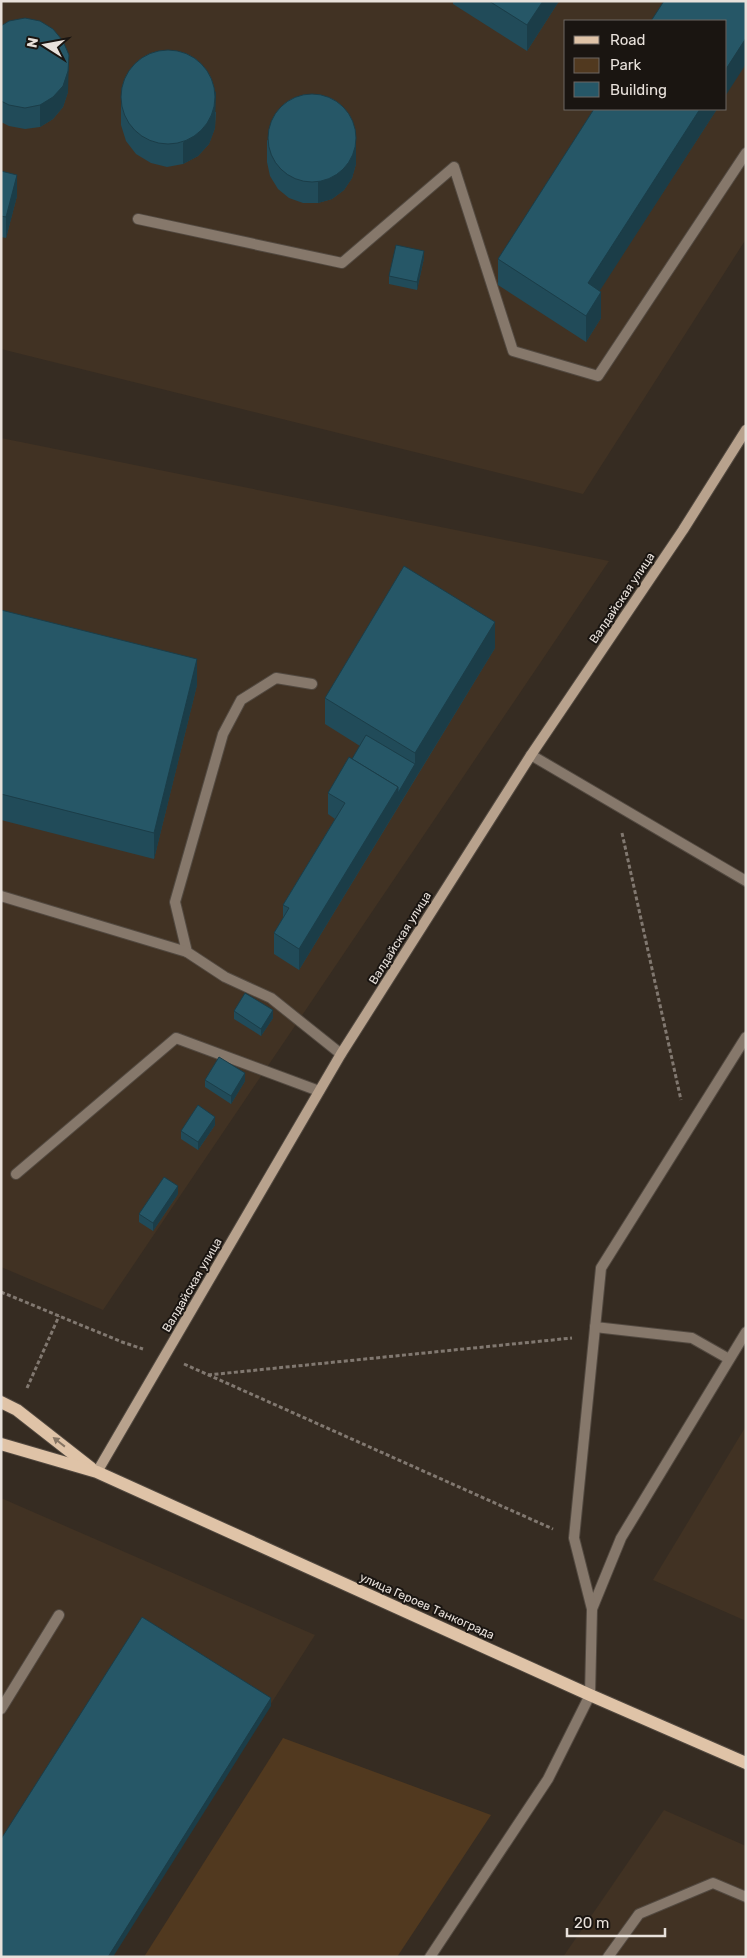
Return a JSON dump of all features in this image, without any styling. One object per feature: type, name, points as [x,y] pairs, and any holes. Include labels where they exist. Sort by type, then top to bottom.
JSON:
[{"type":"main road","name":"улица Героев Танкограда","points":[[1,1402],[17,1410],[97,1472]]},
{"type":"main road","name":"улица Героев Танкограда","points":[[1,1444],[97,1472],[590,1695],[746,1763]]},
{"type":"street","name":"Валдайская улица","points":[[97,1472],[341,1054],[532,755],[683,530],[746,430]]},
{"type":"lane","points":[[138,219],[342,263],[454,167],[513,351],[598,376],[746,153]]},
{"type":"lane","points":[[187,952],[175,902],[223,734],[241,700],[276,678],[312,684]]},
{"type":"lane","points":[[532,755],[746,881]]},
{"type":"lane","points":[[1,896],[187,952],[225,977],[271,998],[341,1054]]},
{"type":"lane","points":[[430,1957],[548,1779],[590,1695],[592,1609],[574,1538],[601,1268],[746,1037]]},
{"type":"lane","points":[[16,1174],[176,1038],[319,1091]]},
{"type":"lane","points":[[595,1331],[692,1338],[729,1359]]},
{"type":"lane","points":[[592,1609],[621,1538],[746,1332]]},
{"type":"lane","points":[[1,1709],[58,1615]]},
{"type":"lane","points":[[608,1957],[639,1914],[713,1883],[746,1897]]},
{"type":"path","points":[[616,804],[687,1130]]},
{"type":"path","points":[[1,1292],[122,1342],[165,1356],[574,1538]]},
{"type":"path","points":[[17,1410],[59,1316]]},
{"type":"path","points":[[207,1375],[595,1331]]},
{"type":"shaded area","points":[[1,1],[746,1],[746,239],[583,494],[1,349]]},
{"type":"shaded area","points":[[1,438],[609,561],[103,1310],[1,1267]]},
{"type":"shaded area","points":[[746,1426],[746,1621],[653,1580]]},
{"type":"shaded area","points":[[1,1498],[315,1635],[109,1957],[1,1957]]},
{"type":"shaded area","points":[[664,1810],[746,1846],[746,1957],[563,1957]]},
{"type":"green space","points":[[283,1738],[491,1815],[397,1957],[144,1957]]},
{"type":"building","points":[[489,1],[543,1],[527,25]]},
{"type":"building","points":[[664,1],[746,1],[746,38],[727,67],[727,20],[652,20]]},
{"type":"building","points":[[25,18],[40,21],[53,29],[63,41],[69,55],[68,71],[63,86],[53,97],[40,105],[25,108],[9,105],[1,101],[1,26],[9,21]]},
{"type":"building","points":[[159,50],[177,50],[202,63],[212,79],[215,97],[212,115],[202,131],[177,144],[159,144],[134,131],[121,106],[121,88],[134,63]]},
{"type":"building","points":[[303,94],[321,94],[337,101],[349,113],[356,129],[356,147],[349,163],[337,175],[321,182],[303,182],[287,175],[275,163],[268,147],[268,129],[275,113],[287,101]]},
{"type":"building","points":[[593,110],[699,110],[588,283],[601,292],[586,316],[498,259]]},
{"type":"building","points":[[1,171],[17,175],[6,217],[1,216]]},
{"type":"building","points":[[396,245],[424,251],[417,282],[389,276]]},
{"type":"building","points":[[404,566],[495,622],[415,753],[325,698]]},
{"type":"building","points":[[1,610],[197,659],[154,833],[1,794]]},
{"type":"building","points":[[366,735],[415,764],[398,793],[398,787],[352,759]]},
{"type":"building","points":[[349,757],[398,787],[299,949],[274,933],[289,908],[283,905],[345,803],[328,793]]},
{"type":"building","points":[[245,993],[273,1010],[261,1029],[234,1011]]},
{"type":"building","points":[[219,1057],[245,1073],[231,1096],[205,1080]]},
{"type":"building","points":[[198,1105],[215,1117],[198,1142],[181,1131]]},
{"type":"building","points":[[164,1177],[178,1186],[153,1223],[139,1214]]},
{"type":"building","points":[[142,1617],[271,1698],[108,1957],[1,1957],[1,1839]]}]
